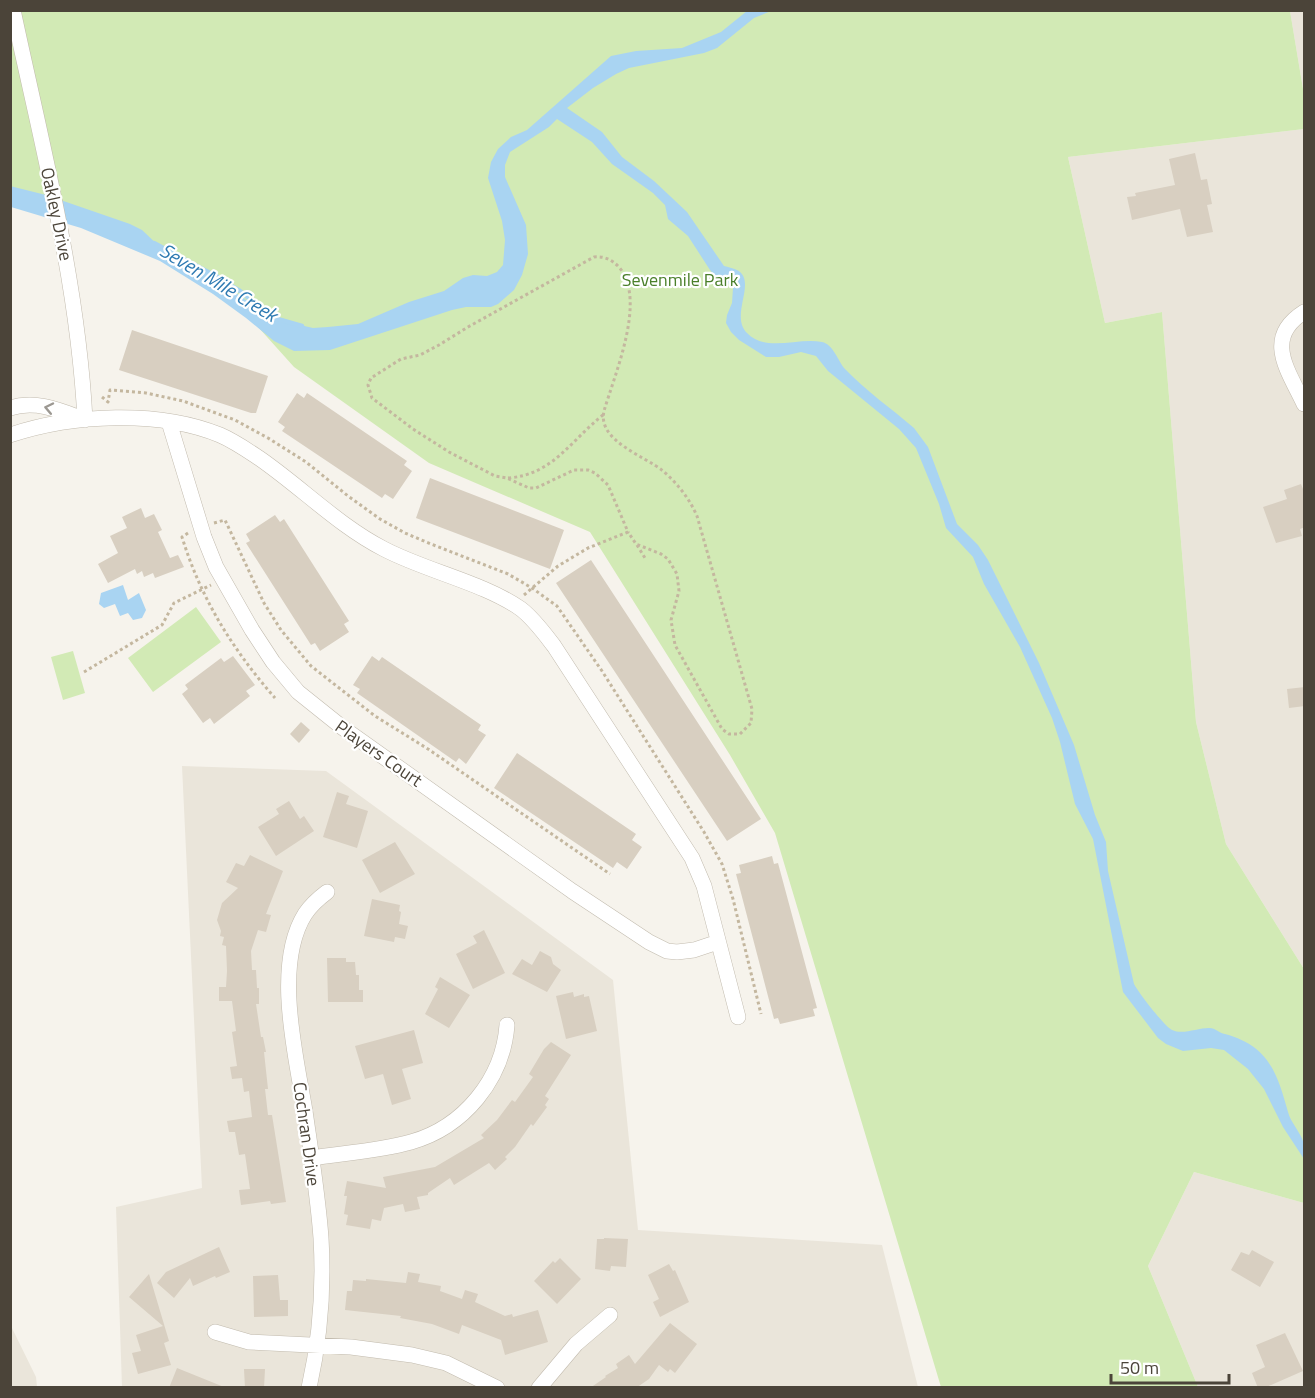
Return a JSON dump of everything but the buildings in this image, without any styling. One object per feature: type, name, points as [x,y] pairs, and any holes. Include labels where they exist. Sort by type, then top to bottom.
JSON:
[{"type":"street","name":"Oakley Drive","points":[[13,10],[76,313],[86,420]]},
{"type":"street","points":[[1305,312],[1288,325],[1282,337],[1282,357],[1305,404]]},
{"type":"street","points":[[10,408],[21,405],[52,407],[86,420]]},
{"type":"street","points":[[10,435],[57,423],[86,420],[143,419],[199,428],[239,445],[353,530],[382,548],[513,604],[533,620],[554,646],[685,844],[700,873],[738,1017]]},
{"type":"street","name":"Players Court","points":[[169,422],[204,537],[222,579],[252,630],[298,692],[344,728],[572,891],[649,942],[667,951],[677,952],[694,950],[718,942]]},
{"type":"street","name":"Cochran Drive","points":[[309,1388],[318,1345],[322,1265],[311,1158],[291,1022],[289,975],[300,924],[311,906],[327,892]]},
{"type":"street","points":[[311,1158],[411,1142],[452,1122],[474,1102],[494,1074],[503,1054],[507,1025]]},
{"type":"street","points":[[539,1388],[576,1344],[610,1315]]},
{"type":"street","points":[[216,1332],[245,1342],[380,1350],[423,1357],[446,1363],[497,1388]]},
{"type":"path","points":[[603,415],[540,471],[523,477],[507,478],[495,476],[481,469],[413,429],[372,398],[368,387],[369,381],[401,359],[420,355],[439,345],[584,262],[594,257],[612,261],[623,272],[632,303],[628,326],[603,415],[606,427],[622,446],[650,461],[669,476],[688,499],[697,516],[752,709],[751,723],[740,734],[729,734],[722,729],[678,651],[671,626],[679,582],[673,566],[661,554],[636,544]]},
{"type":"path","points":[[102,398],[108,402],[110,390],[146,393],[183,401],[235,420],[306,462],[348,496],[405,533],[508,574],[557,606],[602,672],[717,856],[733,899],[761,1014]]},
{"type":"path","points":[[507,478],[536,488],[574,470],[588,470],[595,473],[608,485],[628,532],[645,558]]},
{"type":"path","points":[[214,523],[225,520],[264,603],[281,630],[310,666],[375,716],[428,749],[610,874]]},
{"type":"path","points":[[192,530],[182,537],[201,590],[248,666],[275,698]]},
{"type":"path","points":[[513,604],[558,566],[588,548],[628,532]]},
{"type":"path","points":[[84,672],[162,626],[174,603],[222,579]]},
{"type":"shaded area","points":[[1290,11],[1304,11],[1304,95]]},
{"type":"shaded area","points":[[1304,129],[1304,969],[1226,844],[1196,722],[1162,312],[1105,323],[1068,157]]},
{"type":"shaded area","points":[[182,766],[326,771],[613,980],[638,1230],[882,1245],[918,1387],[122,1387],[116,1207],[202,1188]]},
{"type":"shaded area","points":[[1194,1172],[1304,1203],[1304,1387],[1198,1387],[1148,1266]]},
{"type":"shaded area","points":[[10,1324],[36,1377],[37,1387],[11,1387]]},
{"type":"green space","name":"Sevenmile Park","points":[[11,11],[1290,11],[1304,95],[1304,129],[1068,157],[1105,323],[1162,312],[1196,722],[1226,844],[1304,969],[1304,1203],[1194,1172],[1148,1266],[1198,1387],[941,1387],[775,833],[730,755],[590,532],[429,463],[294,367],[231,297],[115,229],[11,196]]},
{"type":"green space","points":[[196,607],[221,642],[153,692],[128,658]]},
{"type":"green space","points":[[73,651],[85,693],[63,700],[51,657]]},
{"type":"water","points":[[747,11],[771,11],[754,18],[717,48],[704,53],[629,68],[593,88],[567,108],[602,132],[622,157],[654,181],[687,212],[724,266],[737,270],[743,275],[745,290],[741,317],[742,326],[747,333],[763,342],[826,343],[845,369],[914,428],[928,447],[957,524],[978,545],[988,560],[1039,663],[1074,745],[1095,815],[1106,842],[1108,871],[1134,984],[1158,1016],[1172,1030],[1181,1032],[1211,1028],[1240,1039],[1261,1054],[1275,1073],[1289,1116],[1304,1143],[1304,1159],[1283,1127],[1264,1089],[1248,1069],[1224,1050],[1211,1048],[1183,1051],[1166,1044],[1158,1038],[1123,992],[1093,839],[1075,804],[1052,718],[1020,647],[984,584],[973,557],[946,528],[939,504],[916,448],[899,429],[828,371],[816,356],[801,352],[779,357],[766,357],[739,340],[726,323],[732,303],[733,288],[716,277],[688,236],[668,219],[665,205],[653,193],[612,164],[592,142],[557,119],[549,127],[510,152],[505,165],[505,177],[526,225],[528,254],[522,275],[514,290],[498,304],[491,307],[466,307],[452,310],[330,350],[294,351],[274,341],[213,294],[160,261],[81,228],[11,207],[10,186],[46,195],[142,230],[161,248],[185,263],[216,273],[226,280],[236,293],[258,304],[266,314],[278,320],[313,328],[358,324],[409,302],[444,291],[463,278],[473,275],[487,276],[497,272],[503,265],[505,240],[502,221],[488,178],[491,162],[498,149],[511,137],[527,130],[611,56],[636,51],[682,48],[721,32]]},
{"type":"water","points":[[123,585],[128,600],[139,593],[146,610],[142,618],[133,620],[128,613],[120,616],[115,604],[104,608],[99,604],[101,593]]},
{"type":"waterway","name":"Seven Mile Creek","points":[[154,243],[210,273]]},
{"type":"waterway","name":"Seven Mile Creek","points":[[225,282],[274,318],[302,326]]}]
